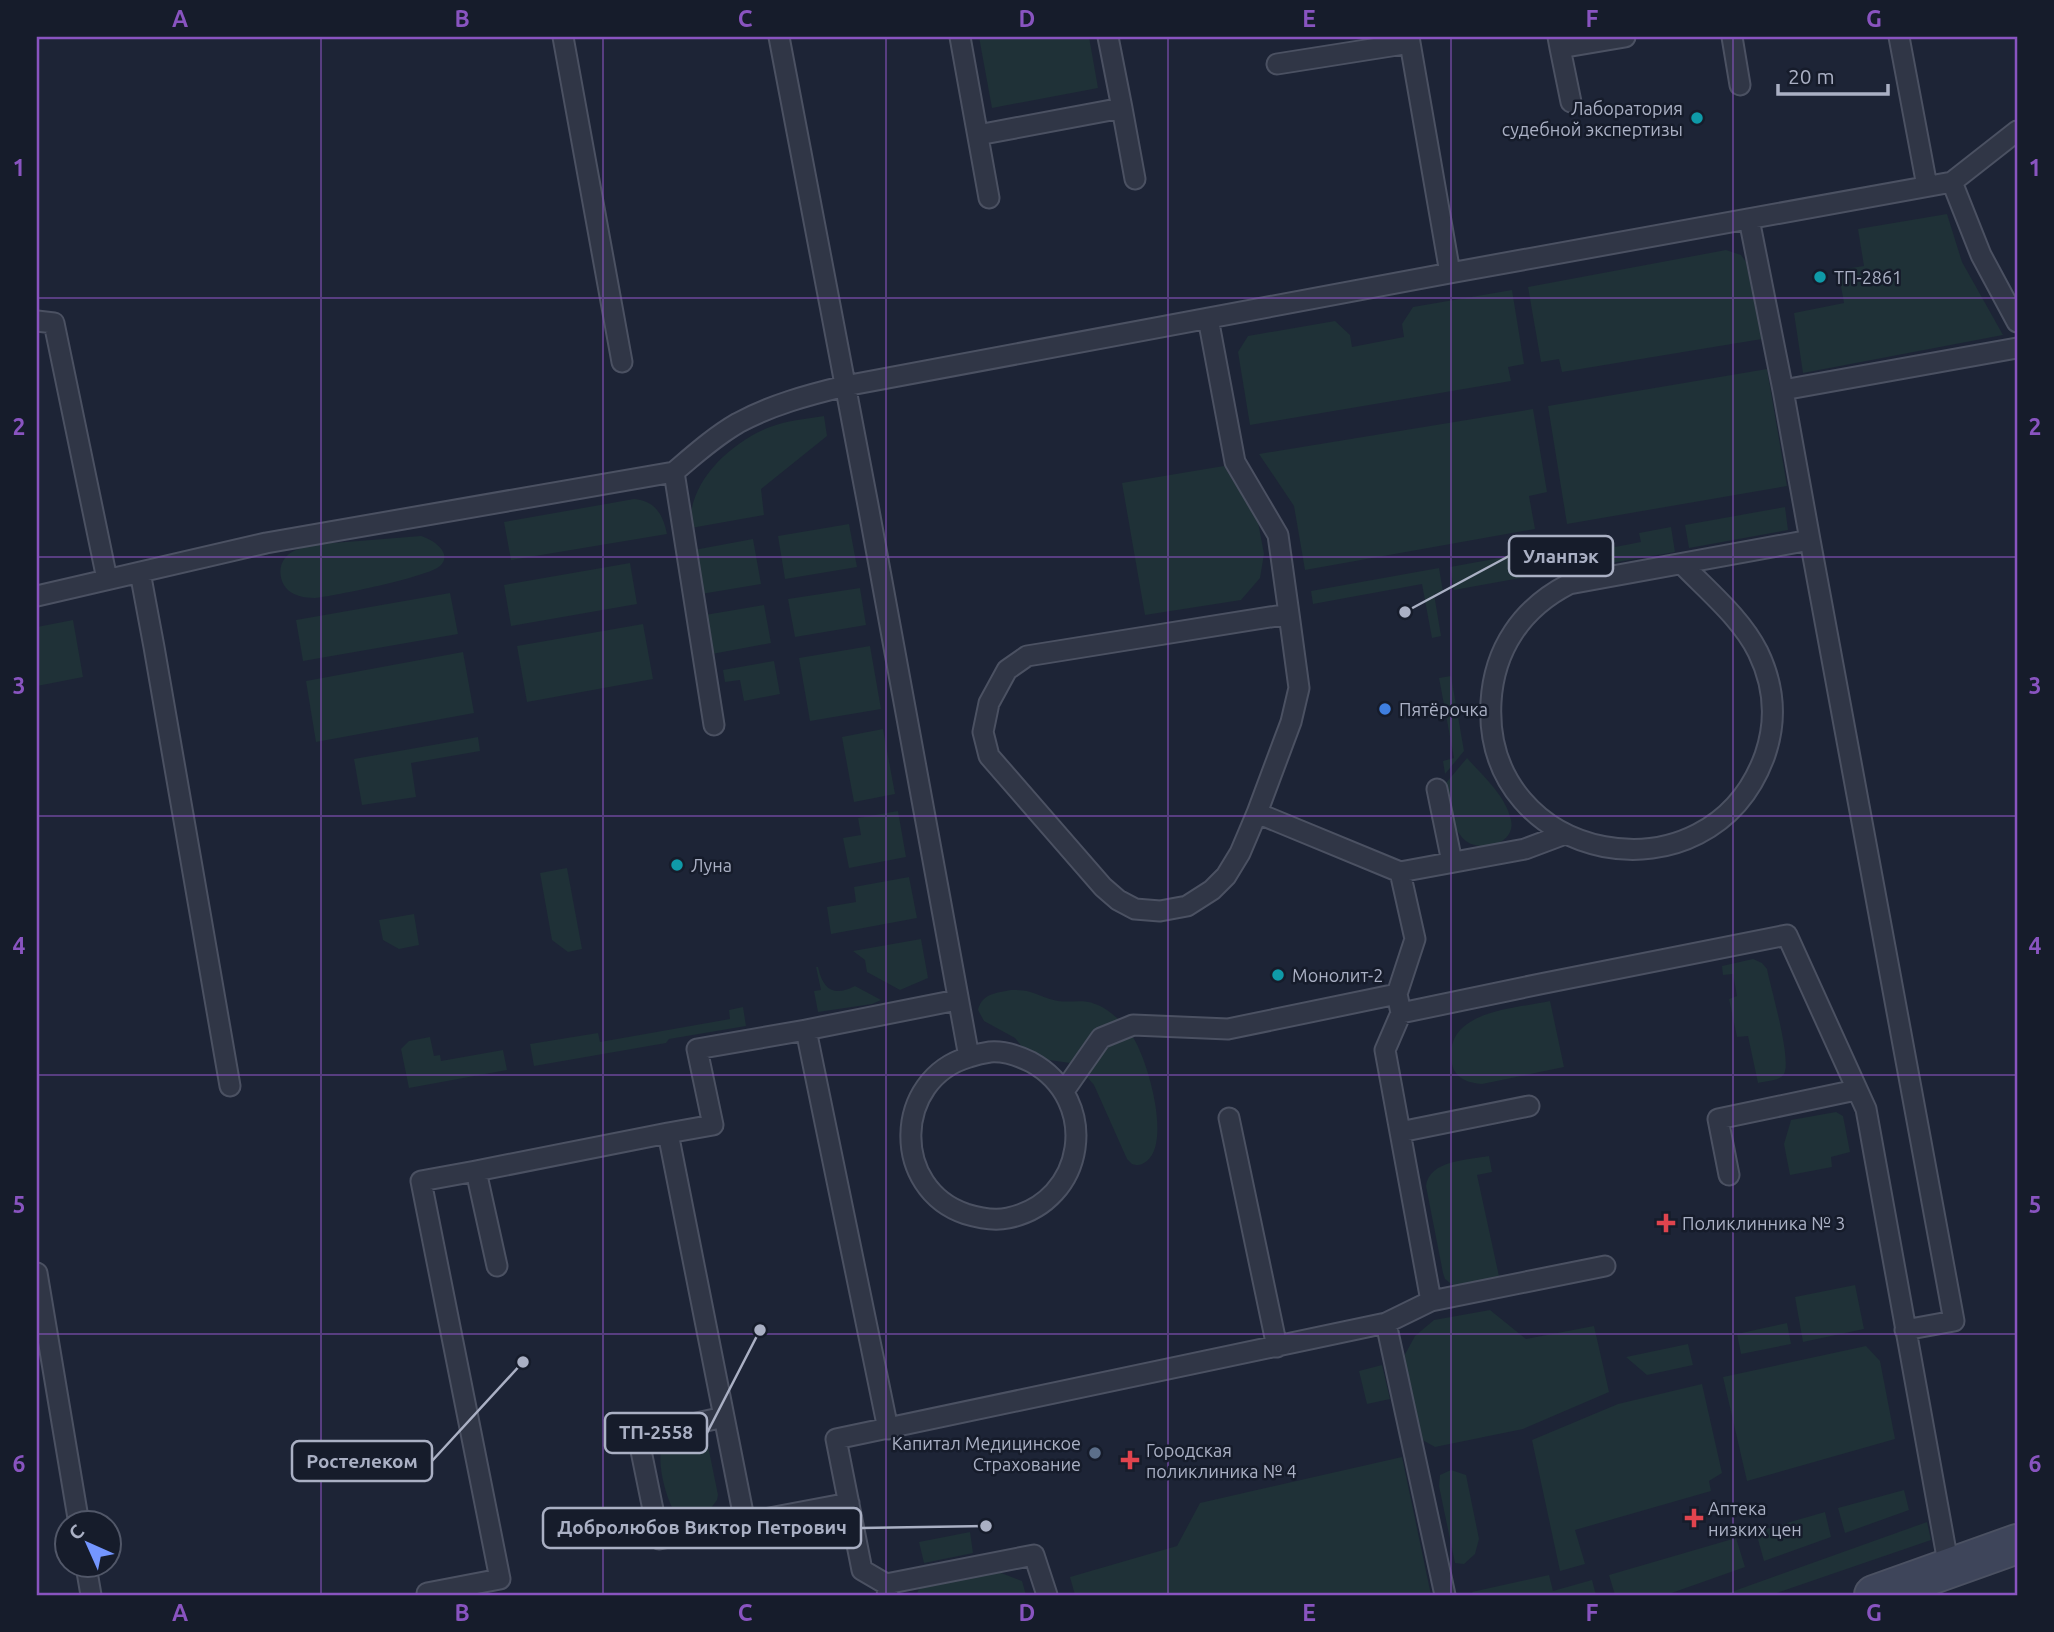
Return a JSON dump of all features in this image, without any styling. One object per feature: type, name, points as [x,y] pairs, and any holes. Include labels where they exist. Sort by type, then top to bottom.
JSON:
[{"type":"street","points":[[1874,1595],[2017,1544]]},
{"type":"lane","points":[[563,37],[622,362]]},
{"type":"lane","points":[[779,37],[969,1057]]},
{"type":"lane","points":[[960,37],[989,198]]},
{"type":"lane","points":[[1108,37],[1135,178]]},
{"type":"lane","points":[[1571,102],[1559,42],[1625,37]]},
{"type":"lane","points":[[1732,37],[1740,85]]},
{"type":"lane","points":[[1899,37],[1927,186]]},
{"type":"lane","points":[[1277,64],[1410,40],[1451,273]]},
{"type":"lane","points":[[978,135],[1122,108]]},
{"type":"lane","points":[[37,596],[266,543],[674,472],[708,443],[758,413],[807,395],[845,386],[1952,182],[2017,131]]},
{"type":"lane","points":[[1952,182],[1981,255],[2017,322]]},
{"type":"lane","points":[[1749,219],[1783,390],[1954,1321],[1905,1330]]},
{"type":"lane","points":[[1208,318],[1235,462],[1278,535],[1289,614],[1299,688],[1291,722],[1257,813],[1240,853],[1226,876],[1212,890],[1187,906],[1160,911],[1135,909],[1118,900],[1103,887],[989,756],[983,732],[989,703],[1007,670],[1027,656],[1289,614]]},
{"type":"lane","points":[[37,321],[54,323],[107,579]]},
{"type":"lane","points":[[1783,390],[2017,348]]},
{"type":"lane","points":[[674,472],[714,725]]},
{"type":"lane","points":[[1682,564],[1743,628],[1758,651],[1773,699],[1769,745],[1750,787],[1736,805],[1699,834],[1655,849],[1630,851],[1586,843],[1565,834],[1528,806],[1502,768],[1494,742],[1490,714],[1492,686],[1499,660],[1511,635],[1528,613],[1549,594],[1569,584],[1810,540]]},
{"type":"lane","points":[[140,572],[230,1086]]},
{"type":"lane","points":[[1437,789],[1452,862]]},
{"type":"lane","points":[[1257,813],[1400,872],[1525,849],[1565,834]]},
{"type":"lane","points":[[1400,872],[1415,939],[1385,1050],[1431,1301]]},
{"type":"lane","points":[[1064,1091],[1101,1038],[1133,1025],[1228,1030],[1540,984],[1787,935],[1866,1109],[1949,1568]]},
{"type":"lane","points":[[427,1595],[427,1592],[500,1579],[422,1181],[713,1125],[697,1049],[957,1000]]},
{"type":"lane","points":[[806,1030],[888,1429]]},
{"type":"lane","points":[[991,1052],[1020,1057],[1045,1070],[1064,1091],[1075,1117],[1076,1145],[1069,1172],[1053,1194],[1032,1211],[1006,1219],[979,1219],[954,1210],[932,1194],[917,1172],[910,1146],[911,1119],[921,1094],[939,1072],[969,1057],[991,1052]]},
{"type":"lane","points":[[1729,1175],[1717,1119],[1856,1090]]},
{"type":"lane","points":[[1400,1132],[1529,1106]]},
{"type":"lane","points":[[1229,1118],[1278,1346]]},
{"type":"lane","points":[[668,1133],[745,1523]]},
{"type":"lane","points":[[476,1171],[497,1266]]},
{"type":"lane","points":[[1046,1595],[1034,1555],[887,1589],[862,1570],[836,1439],[1386,1324],[1431,1301],[1605,1266]]},
{"type":"lane","points":[[37,1273],[77,1510]]},
{"type":"lane","points":[[1386,1324],[1445,1595]]},
{"type":"lane","points":[[724,1417],[638,1436],[659,1539],[849,1503]]},
{"type":"shaded area","points":[[979,37],[1089,37],[1098,88],[992,108]]},
{"type":"shaded area","points":[[1947,214],[1962,262],[2003,335],[1803,373],[1794,313],[1844,303],[1838,270],[1864,266],[1858,229]]},
{"type":"shaded area","points":[[1726,250],[1741,255],[1746,262],[1762,339],[1562,372],[1559,359],[1541,362],[1528,287]]},
{"type":"shaded area","points":[[1512,290],[1524,364],[1508,367],[1511,381],[1250,425],[1238,352],[1248,336],[1335,321],[1350,335],[1352,347],[1404,337],[1402,324],[1413,307]]},
{"type":"shaded area","points":[[1767,369],[1787,486],[1567,524],[1548,406]]},
{"type":"shaded area","points":[[1533,409],[1547,492],[1529,496],[1535,529],[1305,570],[1294,506],[1259,454]]},
{"type":"shaded area","points":[[824,416],[827,436],[761,489],[764,515],[691,528],[691,511],[704,480],[714,466],[740,443],[770,427]]},
{"type":"shaded area","points":[[1224,466],[1258,522],[1264,554],[1260,578],[1241,600],[1145,615],[1122,483]]},
{"type":"shaded area","points":[[641,500],[657,510],[667,534],[511,560],[504,522]]},
{"type":"shaded area","points":[[1785,507],[1788,530],[1689,548],[1685,525]]},
{"type":"shaded area","points":[[849,524],[857,567],[785,579],[778,536]]},
{"type":"shaded area","points":[[1671,527],[1675,552],[1576,569],[1571,545],[1612,538],[1615,547],[1641,542],[1639,533]]},
{"type":"shaded area","points":[[421,536],[440,547],[444,561],[440,566],[418,575],[315,598],[294,594],[282,581],[282,564],[291,553],[301,548]]},
{"type":"shaded area","points":[[753,539],[761,584],[701,594],[694,550]]},
{"type":"shaded area","points":[[1550,549],[1554,572],[1454,590],[1450,567]]},
{"type":"shaded area","points":[[630,563],[637,604],[511,626],[504,585]]},
{"type":"shaded area","points":[[1439,568],[1443,592],[1434,594],[1441,636],[1432,638],[1422,584],[1313,604],[1311,591]]},
{"type":"shaded area","points":[[860,588],[866,625],[795,637],[788,599]]},
{"type":"shaded area","points":[[450,593],[458,634],[303,661],[296,620]]},
{"type":"shaded area","points":[[764,605],[771,643],[712,654],[705,615]]},
{"type":"shaded area","points":[[73,620],[83,677],[37,686],[37,627]]},
{"type":"shaded area","points":[[643,624],[653,679],[527,702],[517,646]]},
{"type":"shaded area","points":[[870,646],[881,709],[810,721],[799,658]]},
{"type":"shaded area","points":[[463,652],[474,713],[316,742],[306,681]]},
{"type":"shaded area","points":[[774,661],[780,694],[744,701],[740,680],[725,682],[723,670]]},
{"type":"shaded area","points":[[1451,676],[1464,751],[1445,774],[1443,761],[1454,758],[1439,678]]},
{"type":"shaded area","points":[[883,729],[895,794],[854,802],[842,737]]},
{"type":"shaded area","points":[[478,737],[480,751],[411,763],[416,797],[362,805],[354,759]]},
{"type":"shaded area","points":[[1467,758],[1499,795],[1511,820],[1508,836],[1493,845],[1467,842],[1457,830],[1452,818],[1446,783]]},
{"type":"shaded area","points":[[898,811],[906,857],[849,868],[843,838],[861,835],[858,818]]},
{"type":"shaded area","points":[[567,868],[582,949],[568,952],[552,940],[540,873]]},
{"type":"shaded area","points":[[909,877],[917,918],[831,934],[827,907],[856,902],[854,887]]},
{"type":"shaded area","points":[[414,914],[419,945],[399,949],[383,940],[379,920]]},
{"type":"shaded area","points":[[921,939],[928,978],[900,990],[867,972],[865,960],[853,951]]},
{"type":"shaded area","points":[[1753,959],[1767,969],[1780,1024],[1786,1066],[1782,1076],[1758,1083],[1748,1036],[1737,1037],[1729,999],[1737,996],[1733,974],[1723,975],[1722,966]]},
{"type":"shaded area","points":[[816,967],[830,989],[841,991],[855,986],[881,1000],[872,1004],[818,1012],[814,991],[821,990]]},
{"type":"shaded area","points":[[1011,990],[1031,992],[1058,1001],[1095,1004],[1112,1014],[1127,1028],[1140,1050],[1155,1101],[1157,1137],[1154,1151],[1147,1161],[1136,1165],[1127,1159],[1094,1085],[1083,1072],[1070,1063],[1035,1058],[1015,1038],[984,1021],[978,1010],[983,1000]]},
{"type":"shaded area","points":[[1550,1001],[1564,1067],[1482,1084],[1459,1077],[1452,1064],[1452,1046],[1458,1032],[1469,1022],[1501,1010]]},
{"type":"shaded area","points":[[743,1007],[746,1026],[534,1066],[530,1044],[598,1033],[600,1042],[730,1019],[729,1010]]},
{"type":"shaded area","points":[[430,1037],[434,1056],[440,1055],[441,1061],[503,1050],[507,1070],[409,1088],[401,1049],[409,1041]]},
{"type":"shaded area","points":[[1836,1112],[1843,1116],[1850,1152],[1831,1157],[1832,1167],[1790,1175],[1784,1144],[1791,1120]]},
{"type":"shaded area","points":[[1489,1156],[1492,1172],[1477,1175],[1500,1281],[1455,1287],[1445,1279],[1443,1273],[1426,1186],[1429,1177],[1442,1166]]},
{"type":"shaded area","points":[[1855,1285],[1864,1329],[1803,1342],[1795,1297]]},
{"type":"shaded area","points":[[1490,1310],[1526,1339],[1594,1326],[1609,1392],[1523,1429],[1435,1447],[1419,1438],[1403,1358],[1415,1336],[1434,1320]]},
{"type":"shaded area","points":[[1787,1323],[1791,1344],[1741,1354],[1737,1334]]},
{"type":"shaded area","points":[[1688,1344],[1693,1365],[1647,1375],[1626,1357]]},
{"type":"shaded area","points":[[1866,1346],[1880,1361],[1895,1439],[1747,1481],[1723,1377]]},
{"type":"shaded area","points":[[1382,1365],[1390,1399],[1367,1404],[1359,1371]]},
{"type":"shaded area","points":[[1702,1384],[1722,1473],[1709,1481],[1711,1491],[1575,1530],[1585,1564],[1560,1571],[1532,1440],[1618,1404]]},
{"type":"shaded area","points":[[696,1437],[708,1446],[718,1495],[717,1500],[705,1513],[687,1517],[676,1513],[669,1500],[660,1461],[666,1444]]},
{"type":"shaded area","points":[[1402,1457],[1431,1595],[1075,1595],[1070,1577],[1177,1546],[1200,1503]]},
{"type":"shaded area","points":[[1451,1470],[1466,1475],[1479,1539],[1475,1554],[1464,1564],[1455,1563],[1439,1486],[1440,1475]]},
{"type":"shaded area","points":[[1904,1490],[1909,1510],[1845,1533],[1838,1508]]},
{"type":"shaded area","points":[[1825,1512],[1831,1537],[1764,1561],[1756,1532]]},
{"type":"shaded area","points":[[1927,1522],[1931,1540],[1771,1595],[1723,1595]]},
{"type":"shaded area","points":[[970,1532],[973,1553],[924,1563],[919,1542]]},
{"type":"shaded area","points":[[1736,1538],[1745,1567],[1666,1595],[1615,1595],[1609,1575]]},
{"type":"shaded area","points":[[996,1571],[1022,1581],[1026,1595],[916,1595],[920,1587]]},
{"type":"shaded area","points":[[1549,1575],[1553,1591],[1592,1580],[1596,1595],[1473,1595],[1472,1592]]},
{"type":"place","name":"Лаборатория судебной экспертизы","points":[[1697,118]]},
{"type":"place","name":"ТП-2861","points":[[1820,277]]},
{"type":"place","name":"Уланпэк","points":[[1405,612]]},
{"type":"place","name":"Пятёрочка","points":[[1385,709]]},
{"type":"place","name":"Луна","points":[[677,865]]},
{"type":"place","name":"Монолит-2","points":[[1278,975]]},
{"type":"place","name":"Поликлинника № 3","points":[[1666,1223]]},
{"type":"place","name":"ТП-2558","points":[[760,1330]]},
{"type":"place","name":"Ростелеком","points":[[523,1362]]},
{"type":"place","name":"Капитал Медицинское Страхование","points":[[1095,1453]]},
{"type":"place","name":"Городская поликлиника № 4","points":[[1130,1460]]},
{"type":"place","name":"Аптека низких цен","points":[[1694,1518]]},
{"type":"place","name":"Добролюбов Виктор Петрович","points":[[986,1526]]}]
